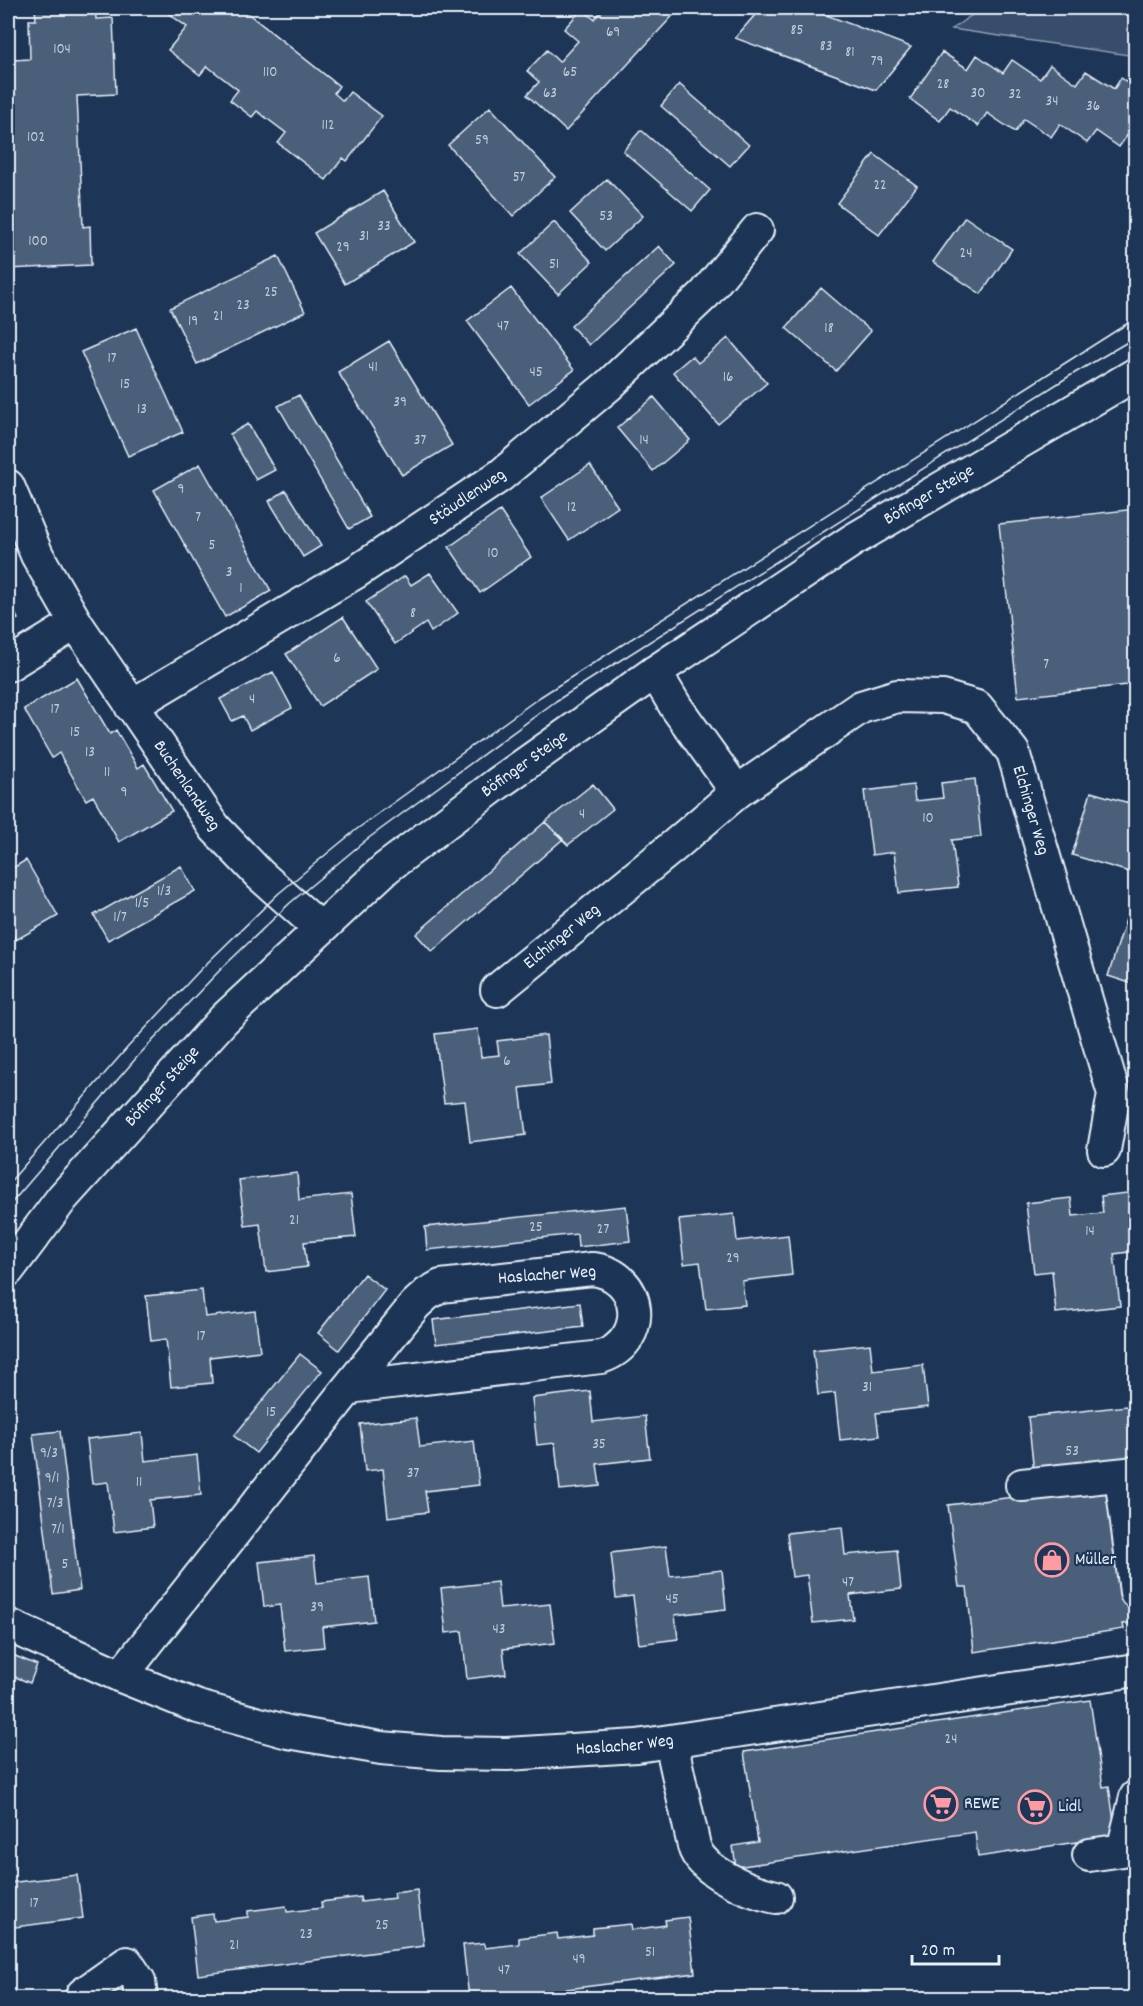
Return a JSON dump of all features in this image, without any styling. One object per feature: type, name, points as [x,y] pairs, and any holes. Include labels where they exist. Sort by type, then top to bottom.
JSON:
[{"type":"street","name":"Stäudlenweg","points":[[131,706],[356,572],[500,476],[609,385],[705,294],[757,230]]},
{"type":"street","name":"Böfinger Steige","points":[[8,1270],[63,1197],[224,1019],[391,864],[497,784],[655,672],[853,540],[1136,374]]},
{"type":"street","name":"Buchenlandweg","points":[[8,486],[37,555],[76,623],[215,828],[260,875],[320,928]]},
{"type":"street","points":[[8,665],[76,623]]},
{"type":"street","points":[[655,672],[676,707],[737,792]]},
{"type":"street","name":"Elchinger Weg","points":[[497,990],[737,792],[861,707],[897,696],[943,697],[977,707],[1013,752],[1114,1094],[1104,1150]]},
{"type":"street","name":"Haslacher Weg","points":[[121,1676],[350,1387],[415,1305],[427,1294],[441,1286],[592,1269],[606,1272],[618,1279],[627,1289],[633,1302],[634,1323],[628,1336],[614,1352],[601,1357],[350,1387]]},
{"type":"street","points":[[1022,1485],[1128,1474],[1136,1592]]},
{"type":"street","name":"Haslacher Weg","points":[[9,1624],[180,1701],[258,1725],[390,1749],[441,1753],[507,1754],[605,1749],[671,1742],[1136,1670]]},
{"type":"street","points":[[671,1742],[694,1846],[699,1858],[736,1882],[765,1895],[776,1897]]},
{"type":"street","points":[[1089,1855],[1123,1850],[1136,1797]]},
{"type":"street","points":[[81,1998],[83,1994],[127,1963],[139,1981],[141,1998]]},
{"type":"shaded area","points":[[982,8],[1135,8],[1135,56],[952,29]]},
{"type":"building","points":[[95,8],[96,19],[113,18],[116,94],[77,96],[83,227],[90,226],[91,265],[8,269],[8,103],[15,103],[13,60],[30,59],[29,20],[36,20],[35,9]]},
{"type":"building","points":[[168,8],[241,8],[339,86],[334,93],[343,101],[350,92],[382,116],[347,161],[343,158],[326,180],[278,143],[286,133],[257,111],[252,117],[230,100],[238,90],[207,66],[200,75],[168,50],[187,27],[165,11]]},
{"type":"building","points":[[605,8],[680,8],[566,131],[527,95],[539,82],[527,71],[547,50],[559,62],[578,41],[564,29],[582,9],[594,19]]},
{"type":"building","points":[[761,8],[808,8],[911,47],[876,90],[735,38]]},
{"type":"building","points":[[942,52],[968,69],[977,55],[1003,73],[1012,60],[1040,79],[1050,65],[1077,84],[1086,71],[1114,89],[1121,78],[1136,88],[1136,123],[1119,147],[1096,131],[1087,143],[1060,124],[1051,137],[1024,119],[1015,132],[987,113],[978,126],[950,107],[940,121],[910,99]]},
{"type":"building","points":[[679,84],[749,145],[730,166],[661,106]]},
{"type":"building","points":[[490,107],[555,177],[513,216],[448,145]]},
{"type":"building","points":[[641,130],[710,190],[692,211],[623,151]]},
{"type":"building","points":[[874,154],[917,186],[879,235],[837,203]]},
{"type":"building","points":[[607,179],[643,216],[605,251],[570,213]]},
{"type":"building","points":[[383,191],[414,242],[345,284],[314,233]]},
{"type":"building","points":[[965,217],[1012,249],[981,294],[933,262]]},
{"type":"building","points":[[554,222],[592,262],[558,294],[520,254]]},
{"type":"building","points":[[659,246],[676,265],[589,345],[571,326]]},
{"type":"building","points":[[278,256],[305,312],[197,364],[170,308]]},
{"type":"building","points":[[511,288],[574,370],[529,404],[467,321]]},
{"type":"building","points":[[821,288],[871,331],[836,371],[786,328]]},
{"type":"building","points":[[136,328],[183,432],[128,456],[81,352]]},
{"type":"building","points":[[728,338],[767,383],[718,424],[673,372],[692,356],[698,363]]},
{"type":"building","points":[[389,341],[452,445],[402,475],[338,372]]},
{"type":"building","points":[[299,395],[370,517],[349,529],[278,406]]},
{"type":"building","points":[[654,397],[690,440],[653,471],[617,428]]},
{"type":"building","points":[[248,424],[275,470],[256,480],[230,434]]},
{"type":"building","points":[[200,464],[271,591],[225,617],[154,490]]},
{"type":"building","points":[[590,465],[618,507],[569,540],[541,498]]},
{"type":"building","points":[[286,490],[321,546],[303,557],[269,501]]},
{"type":"building","points":[[1136,509],[1136,684],[1018,697],[999,524]]},
{"type":"building","points":[[500,511],[531,557],[480,593],[449,547]]},
{"type":"building","points":[[430,573],[458,613],[431,632],[426,623],[395,644],[366,602],[405,576],[411,585]]},
{"type":"building","points":[[11,605],[18,619],[8,624],[8,607]]},
{"type":"building","points":[[343,617],[377,669],[320,706],[286,654]]},
{"type":"building","points":[[273,672],[292,708],[250,730],[243,716],[232,721],[220,699]]},
{"type":"building","points":[[77,678],[110,734],[116,730],[138,768],[144,764],[172,811],[119,842],[93,796],[86,800],[59,753],[52,758],[24,709]]},
{"type":"building","points":[[975,779],[981,837],[952,840],[958,887],[899,893],[894,852],[872,855],[864,791],[913,785],[915,801],[943,798],[941,783]]},
{"type":"building","points":[[593,784],[613,809],[568,845],[545,822]]},
{"type":"building","points":[[1091,792],[1136,805],[1136,874],[1072,855]]},
{"type":"building","points":[[545,822],[563,839],[432,952],[416,934]]},
{"type":"building","points":[[26,860],[58,916],[16,940],[8,927],[8,871]]},
{"type":"building","points":[[181,866],[195,891],[108,940],[94,915]]},
{"type":"building","points":[[1127,916],[1136,918],[1136,985],[1108,976]]},
{"type":"building","points":[[478,1029],[481,1057],[499,1055],[497,1041],[546,1035],[551,1084],[520,1088],[526,1135],[470,1142],[465,1101],[444,1103],[435,1034]]},
{"type":"building","points":[[297,1173],[299,1200],[351,1194],[356,1237],[304,1242],[307,1267],[266,1272],[260,1224],[245,1226],[239,1180]]},
{"type":"building","points":[[1136,1192],[1136,1251],[1114,1254],[1120,1306],[1056,1313],[1052,1271],[1034,1273],[1026,1203],[1071,1198],[1073,1216],[1103,1213],[1101,1196]]},
{"type":"building","points":[[626,1206],[630,1241],[578,1247],[577,1234],[427,1250],[425,1227]]},
{"type":"building","points":[[734,1214],[737,1241],[788,1235],[792,1275],[742,1281],[745,1305],[706,1309],[700,1262],[684,1264],[679,1220]]},
{"type":"building","points":[[364,1274],[385,1290],[339,1350],[318,1333]]},
{"type":"building","points":[[202,1290],[205,1317],[255,1311],[260,1351],[210,1357],[212,1383],[171,1387],[166,1339],[151,1341],[146,1296]]},
{"type":"building","points":[[580,1303],[583,1327],[436,1344],[433,1320]]},
{"type":"building","points":[[870,1344],[873,1371],[923,1365],[928,1407],[876,1413],[879,1436],[840,1440],[835,1393],[818,1395],[813,1350]]},
{"type":"building","points":[[300,1354],[322,1371],[256,1453],[234,1436]]},
{"type":"building","points":[[590,1391],[593,1422],[645,1416],[650,1458],[597,1464],[600,1486],[560,1490],[555,1443],[537,1445],[532,1398]]},
{"type":"building","points":[[1136,1405],[1136,1462],[1034,1472],[1028,1417]]},
{"type":"building","points":[[416,1418],[420,1447],[474,1441],[479,1485],[425,1491],[428,1512],[388,1517],[383,1469],[365,1471],[360,1424]]},
{"type":"building","points":[[60,1431],[80,1590],[53,1594],[33,1434]]},
{"type":"building","points":[[142,1433],[145,1461],[197,1455],[201,1495],[150,1500],[153,1527],[114,1532],[108,1482],[92,1484],[87,1439]]},
{"type":"building","points":[[1116,1485],[1132,1623],[1123,1624],[1124,1629],[974,1652],[967,1587],[959,1587],[948,1505]]},
{"type":"building","points":[[8,1508],[14,1562],[8,1563]]},
{"type":"building","points":[[842,1527],[845,1555],[897,1550],[901,1589],[850,1595],[853,1619],[813,1623],[807,1575],[792,1577],[787,1533]]},
{"type":"building","points":[[666,1546],[670,1576],[722,1570],[726,1609],[675,1615],[678,1639],[639,1644],[633,1596],[616,1598],[611,1553]]},
{"type":"building","points":[[314,1556],[317,1583],[369,1577],[374,1621],[322,1627],[324,1647],[285,1651],[280,1605],[264,1607],[259,1562]]},
{"type":"building","points":[[497,1582],[500,1609],[550,1604],[555,1643],[503,1649],[506,1674],[467,1679],[462,1631],[446,1633],[441,1588]]},
{"type":"building","points":[[8,1653],[37,1665],[30,1683],[8,1674]]},
{"type":"building","points":[[1090,1700],[1103,1787],[1109,1786],[1116,1836],[978,1857],[975,1832],[736,1867],[733,1846],[758,1842],[744,1752]]},
{"type":"building","points":[[77,1875],[83,1918],[8,1928],[8,1883]]},
{"type":"building","points":[[417,1890],[424,1946],[198,1975],[191,1917],[213,1914],[214,1921],[248,1917],[248,1911],[286,1906],[287,1912],[322,1908],[321,1902],[360,1897],[361,1902],[395,1898],[394,1893]]},
{"type":"building","points":[[688,1917],[695,1973],[495,1998],[469,1998],[463,1945],[484,1943],[485,1948],[519,1944],[519,1938],[557,1933],[558,1939],[593,1935],[593,1928],[631,1924],[632,1930],[666,1925],[665,1920]]},
{"type":"tram line","points":[[8,1184],[128,1047],[202,968],[279,893],[357,829],[540,697],[1136,318]]},
{"type":"tram line","points":[[8,1207],[138,1056],[221,969],[290,903],[366,840],[556,701],[1068,377],[1136,337]]},
{"type":"place","name":"Müller","points":[[1052,1560]]},
{"type":"place","name":"REWE","points":[[941,1804]]},
{"type":"place","name":"Lidl","points":[[1035,1807]]}]
